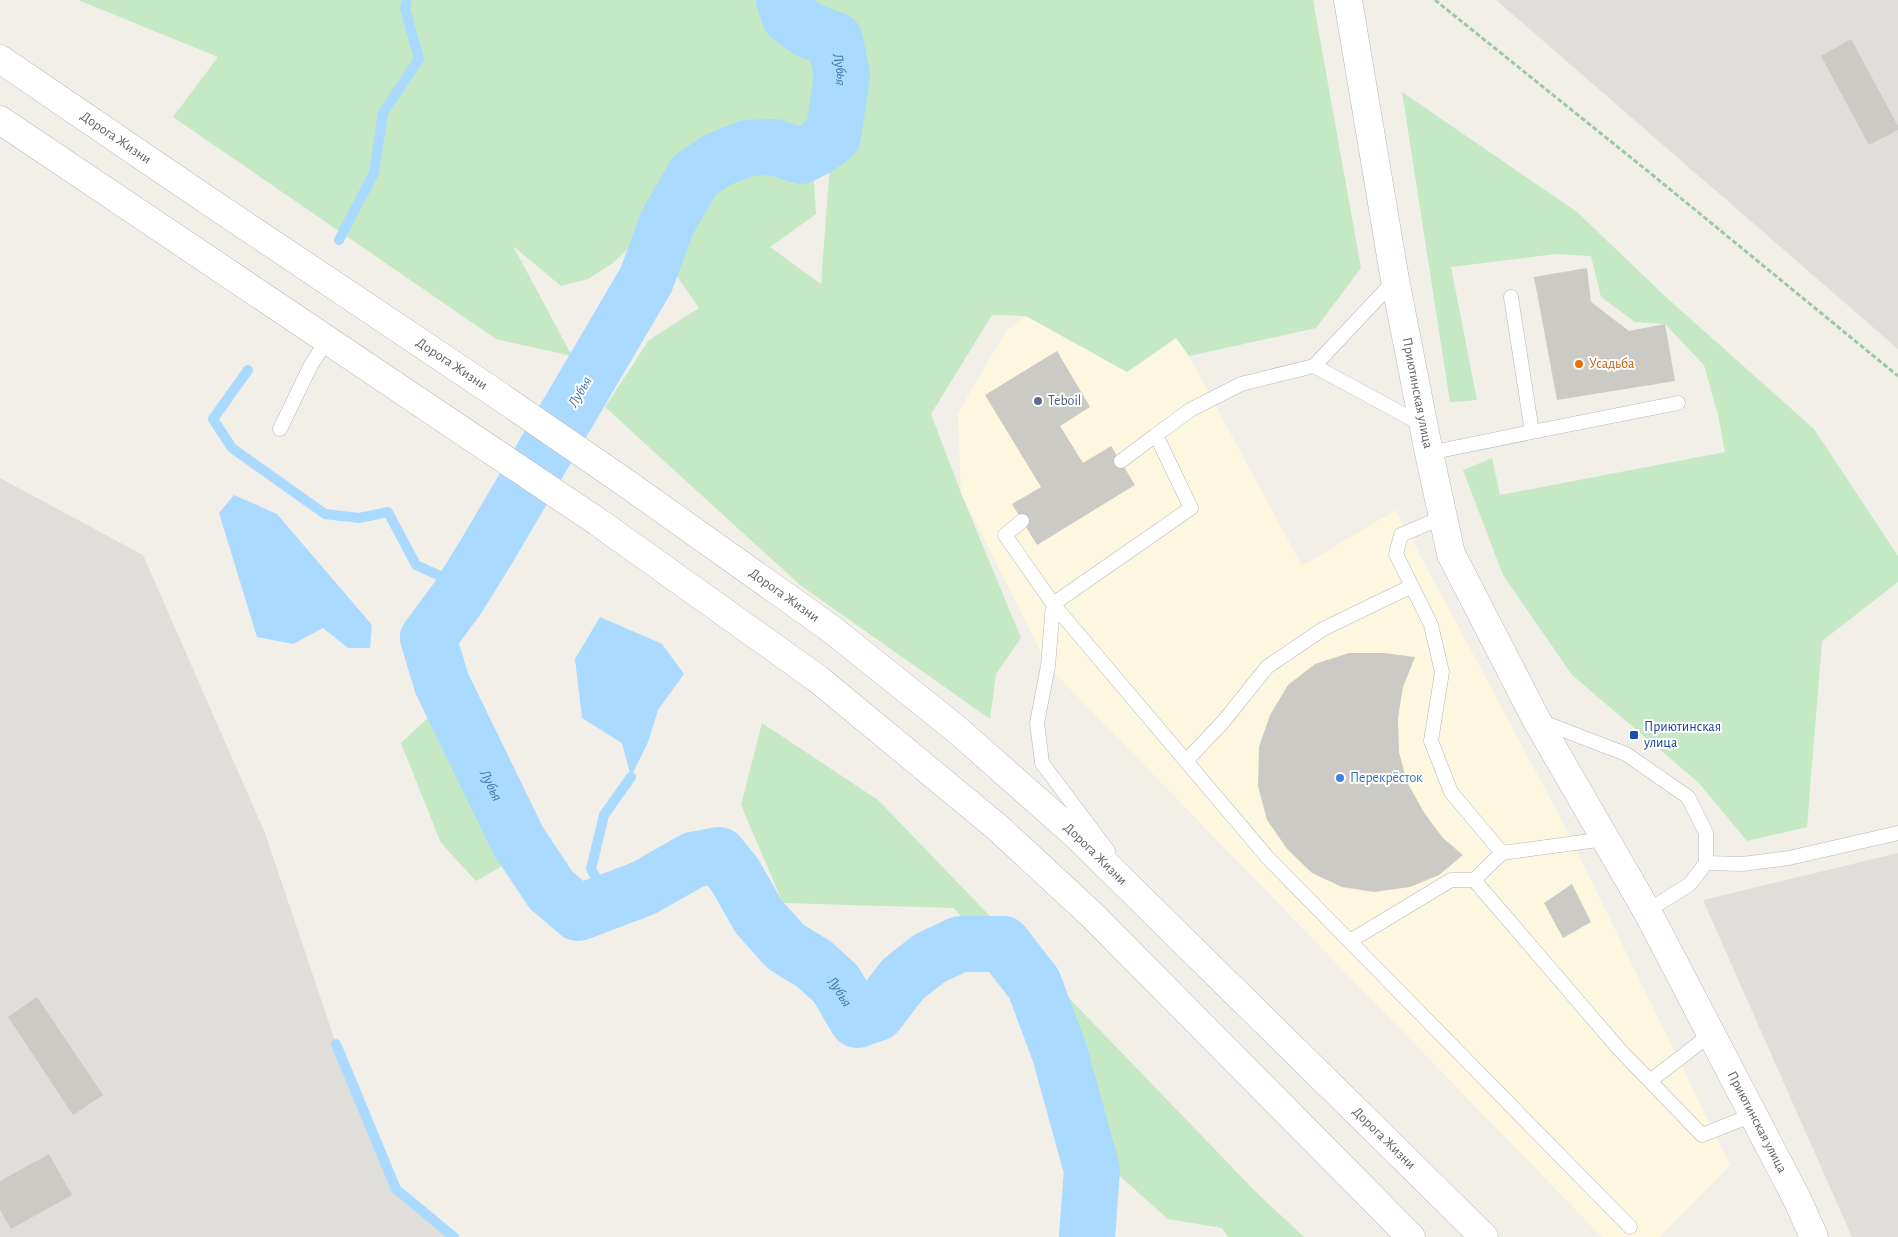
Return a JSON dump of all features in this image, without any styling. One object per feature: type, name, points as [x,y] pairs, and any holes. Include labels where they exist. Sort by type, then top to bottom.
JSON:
[{"type":"main road","name":"Приютинская улица","points":[[1348,0],[1395,280],[1428,453],[1451,554],[1536,720],[1647,910],[1797,1200],[1814,1237]]},
{"type":"main road","name":"Дорога Жизни","points":[[0,59],[498,395],[830,628],[955,728],[1075,834],[1484,1237]]},
{"type":"main road","points":[[0,120],[598,522],[818,679],[997,827],[1092,915],[1411,1237]]},
{"type":"lane","points":[[1121,461],[1190,410],[1241,384],[1314,366],[1395,280]]},
{"type":"lane","points":[[1511,297],[1532,432]]},
{"type":"lane","points":[[280,429],[311,365],[327,340]]},
{"type":"lane","points":[[1314,366],[1423,425]]},
{"type":"lane","points":[[1428,453],[1678,403]]},
{"type":"lane","points":[[1053,604],[1191,508],[1156,435]]},
{"type":"lane","points":[[1443,517],[1401,535],[1396,554],[1430,625],[1442,672],[1431,741],[1451,792],[1502,852]]},
{"type":"lane","points":[[1022,521],[1005,535],[1053,604],[1268,858],[1630,1227]]},
{"type":"lane","points":[[1186,761],[1223,722],[1267,667],[1323,629],[1412,586]]},
{"type":"lane","points":[[1053,604],[1048,666],[1037,723],[1042,763],[1148,906]]},
{"type":"lane","points":[[1536,720],[1626,754],[1688,798],[1706,833],[1706,863],[1690,884],[1647,910]]},
{"type":"lane","points":[[1706,863],[1743,864],[1789,858],[1898,833]]},
{"type":"lane","points":[[1350,941],[1451,880],[1474,880],[1502,852],[1605,839]]},
{"type":"lane","points":[[1474,880],[1618,1049],[1702,1135],[1753,1115]]},
{"type":"lane","points":[[1650,1081],[1711,1034]]},
{"type":"path","points":[[1435,0],[1663,183],[1898,376]]},
{"type":"shaded area","points":[[1496,0],[1898,0],[1898,349]]},
{"type":"shaded area","points":[[1026,316],[1127,372],[1177,338],[1189,356],[1302,566],[1396,510],[1559,815],[1730,1165],[1660,1237],[1602,1237],[1048,666],[961,493],[958,413],[1006,331]]},
{"type":"shaded area","points":[[0,478],[143,555],[265,833],[336,1044],[396,1189],[454,1237],[0,1237]]},
{"type":"shaded area","points":[[1898,853],[1898,1237],[1852,1237],[1703,900]]},
{"type":"green space","points":[[78,0],[1313,0],[1361,268],[1316,328],[1189,356],[1176,338],[1127,372],[1026,316],[992,315],[931,414],[961,493],[1021,638],[996,674],[990,719],[800,585],[605,407],[649,340],[699,308],[646,232],[613,263],[588,279],[561,286],[513,246],[572,356],[496,339],[173,117],[218,57]],"holes":[[[832,137],[821,284],[770,247],[816,214],[813,168]]]},
{"type":"green space","points":[[1402,92],[1577,212],[1667,298],[1814,429],[1898,556],[1898,582],[1822,641],[1807,827],[1747,841],[1699,783],[1572,675],[1503,575],[1463,470],[1492,458],[1500,495],[1725,452],[1718,415],[1704,365],[1665,324],[1635,322],[1601,297],[1591,256],[1555,254],[1451,267],[1477,400],[1450,402]]},
{"type":"green space","points":[[431,715],[509,862],[476,881],[441,843],[401,743]]},
{"type":"green space","points":[[762,723],[878,800],[1256,1192],[1304,1237],[1228,1237],[1222,1228],[1168,1219],[1112,1169],[1014,980],[954,908],[783,903],[741,805]]},
{"type":"water","points":[[234,495],[277,514],[372,625],[370,648],[348,648],[323,628],[293,644],[257,637],[219,513]]},
{"type":"water","points":[[600,617],[662,644],[684,674],[658,710],[648,742],[631,777],[622,743],[582,718],[575,659]]},
{"type":"building","points":[[1851,39],[1898,126],[1898,130],[1869,145],[1821,56]]},
{"type":"building","points":[[1587,268],[1591,302],[1629,331],[1665,324],[1675,381],[1557,400],[1534,277]]},
{"type":"building","points":[[1057,351],[1090,407],[1060,426],[1083,463],[1111,446],[1135,485],[1037,545],[1012,504],[1041,487],[985,395]]},
{"type":"building","points":[[1349,653],[1384,653],[1415,657],[1403,687],[1398,718],[1399,752],[1407,782],[1425,814],[1443,838],[1463,855],[1439,875],[1410,887],[1374,892],[1342,887],[1312,873],[1287,849],[1267,820],[1258,786],[1259,747],[1270,715],[1288,685],[1315,664]]},
{"type":"building","points":[[1572,884],[1591,922],[1563,938],[1544,903]]},
{"type":"building","points":[[37,997],[103,1095],[73,1115],[8,1017]]},
{"type":"building","points":[[49,1154],[72,1195],[11,1229],[0,1210],[0,1181]]},
{"type":"waterway","points":[[339,240],[374,173],[383,113],[419,59],[405,9],[407,0]]},
{"type":"waterway","name":"Лубья","points":[[784,0],[790,17],[808,30],[835,40],[842,75],[833,136],[817,148],[801,156],[774,147],[748,148],[717,160],[694,176],[667,223],[646,280],[485,554],[457,599],[428,638],[442,684],[519,842],[551,890],[578,913],[644,888],[693,860],[719,855],[735,875],[759,917],[786,947],[814,964],[836,984],[857,1020],[877,1013],[903,979],[930,958],[960,944],[1003,944],[1034,984],[1060,1054],[1092,1170],[1087,1237]]},
{"type":"waterway","points":[[248,370],[213,419],[232,448],[325,514],[359,518],[388,512],[416,565],[447,579],[457,599]]},
{"type":"waterway","points":[[578,913],[601,886],[591,869],[604,815],[631,777]]},
{"type":"waterway","points":[[336,1044],[396,1189],[454,1237]]},
{"type":"place","name":"Усадьба","points":[[1579,364]]},
{"type":"place","name":"Teboil","points":[[1038,401]]},
{"type":"place","name":"Приютинская улица","points":[[1634,735]]},
{"type":"place","name":"Перекрёсток","points":[[1340,778]]}]
